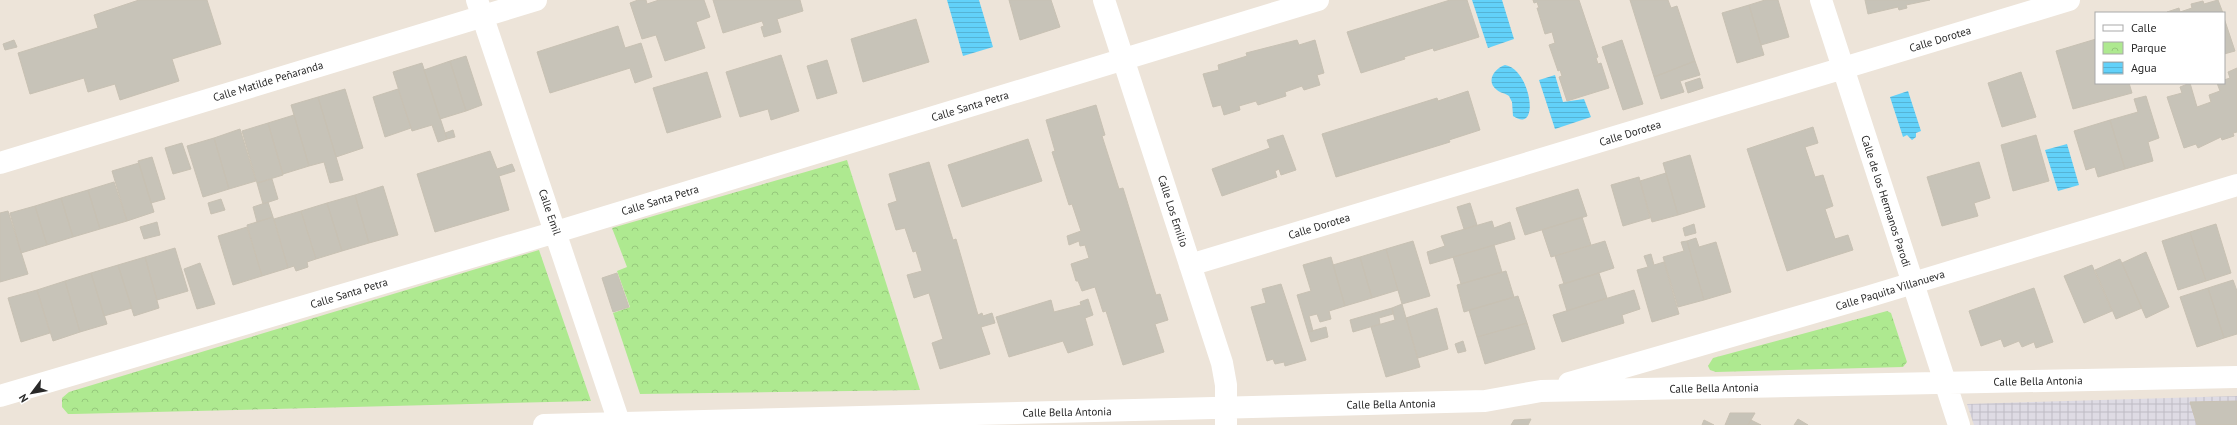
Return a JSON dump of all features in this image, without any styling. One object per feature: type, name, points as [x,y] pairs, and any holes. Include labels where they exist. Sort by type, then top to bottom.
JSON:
[{"type":"street","name":"Calle Matilde Peñaranda","points":[[0,163],[480,8],[536,0]]},
{"type":"street","name":"Calle Los Emilio","points":[[1104,0],[1222,363],[1226,385],[1226,417]]},
{"type":"street","name":"Calle Santa Petra","points":[[0,396],[556,232],[1318,0]]},
{"type":"street","name":"Calle de los Hermanos Parodi","points":[[1821,0],[1959,425]]},
{"type":"street","name":"Calle Dorotea","points":[[1190,265],[2069,0]]},
{"type":"street","name":"Calle Emil","points":[[480,8],[620,424]]},
{"type":"street","name":"Calle Paquita Villanueva","points":[[1541,391],[1913,283],[2237,185]]},
{"type":"street","name":"Calle Bella Antonia","points":[[544,425],[1226,417],[1485,401],[1541,391],[2237,377]]},
{"type":"shaded area","points":[[2237,396],[2237,425],[1974,425],[1967,404]]},
{"type":"green space","points":[[847,160],[920,390],[640,394],[613,313],[630,307],[617,271],[627,267],[612,228]]},
{"type":"green space","points":[[539,250],[591,401],[73,414],[68,414],[62,407],[62,398],[69,392]]},
{"type":"green space","points":[[1887,311],[1891,313],[1907,362],[1903,367],[1716,372],[1710,370],[1708,366],[1713,358]]},
{"type":"water","points":[[947,0],[979,0],[993,47],[963,56]]},
{"type":"water","points":[[1472,0],[1502,0],[1514,39],[1488,48]]},
{"type":"water","points":[[1505,65],[1514,69],[1521,77],[1526,88],[1530,109],[1527,117],[1522,119],[1513,116],[1512,102],[1509,96],[1498,91],[1492,83],[1495,72]]},
{"type":"water","points":[[1555,75],[1563,102],[1584,99],[1591,117],[1555,129],[1539,80]]},
{"type":"water","points":[[1908,91],[1921,131],[1916,133],[1916,137],[1912,140],[1907,135],[1903,137],[1890,97]]},
{"type":"water","points":[[2067,144],[2079,185],[2058,191],[2045,150]]},
{"type":"building","points":[[139,0],[207,0],[221,44],[172,59],[179,81],[120,100],[115,84],[88,92],[84,78],[30,94],[18,53],[98,28],[94,15]]},
{"type":"building","points":[[638,0],[646,0],[647,4],[659,0],[704,0],[710,17],[696,22],[705,48],[665,61],[656,35],[642,39],[630,3]]},
{"type":"building","points":[[713,0],[800,0],[803,11],[777,19],[781,32],[764,37],[761,27],[764,26],[762,21],[723,33]]},
{"type":"building","points":[[1009,0],[1051,0],[1060,27],[1020,40]]},
{"type":"building","points":[[1450,0],[1467,0],[1479,37],[1434,51],[1433,48],[1404,57],[1405,59],[1361,73],[1347,32]]},
{"type":"building","points":[[1533,0],[1579,0],[1598,57],[1596,58],[1598,64],[1601,63],[1609,88],[1567,101],[1559,77],[1562,76],[1560,70],[1558,71],[1549,45],[1555,43],[1552,32],[1545,34],[1537,8],[1539,8],[1537,2],[1534,3]]},
{"type":"building","points":[[1630,0],[1668,0],[1671,8],[1677,6],[1695,61],[1654,77]]},
{"type":"building","points":[[1765,0],[1778,0],[1789,37],[1761,45],[1749,5]]},
{"type":"building","points":[[1865,0],[1930,0],[1906,5],[1907,8],[1899,10],[1898,7],[1868,14]]},
{"type":"building","points":[[2218,0],[2223,12],[2180,12],[2192,8],[2191,4],[2203,1],[2204,4]]},
{"type":"building","points":[[1749,5],[1764,55],[1737,63],[1722,13]]},
{"type":"building","points":[[2179,8],[2180,12],[2167,12]]},
{"type":"building","points":[[916,19],[929,62],[863,82],[851,39]]},
{"type":"building","points":[[2225,21],[2235,51],[2225,54]]},
{"type":"building","points":[[618,26],[625,48],[641,43],[652,77],[635,83],[630,68],[550,93],[537,52]]},
{"type":"building","points":[[2095,39],[2095,84],[2129,84],[2132,93],[2073,109],[2056,51]]},
{"type":"building","points":[[14,40],[17,47],[5,50],[3,44]]},
{"type":"building","points":[[1297,40],[1299,45],[1315,40],[1324,73],[1317,75],[1320,85],[1304,90],[1302,86],[1285,92],[1286,96],[1258,105],[1256,101],[1239,106],[1240,110],[1224,115],[1221,105],[1213,107],[1203,74],[1219,70],[1218,65],[1247,56],[1246,53]]},
{"type":"building","points":[[1622,40],[1643,104],[1623,110],[1602,47]]},
{"type":"building","points":[[781,55],[799,111],[771,120],[768,109],[740,117],[726,72]]},
{"type":"building","points":[[466,56],[482,105],[466,111],[450,61]]},
{"type":"building","points":[[827,60],[837,93],[817,99],[807,66]]},
{"type":"building","points":[[450,61],[466,111],[440,119],[424,70]]},
{"type":"building","points":[[1695,61],[1700,75],[1680,81],[1684,92],[1661,99],[1654,77]]},
{"type":"building","points":[[422,63],[447,139],[438,142],[432,125],[412,131],[393,72]]},
{"type":"building","points":[[2237,68],[2237,132],[2233,133],[2234,136],[2222,140],[2221,137],[2198,148],[2196,144],[2184,148],[2167,97],[2182,93],[2180,87],[2190,84],[2197,107],[2211,102],[2209,95],[2220,91],[2217,84],[2225,84],[2225,80],[2230,78],[2228,72]]},
{"type":"building","points":[[707,72],[721,117],[667,133],[653,88]]},
{"type":"building","points":[[2021,72],[2036,117],[2002,127],[1988,83]]},
{"type":"building","points":[[1700,78],[1703,88],[1688,93],[1685,83]]},
{"type":"building","points":[[345,89],[363,148],[336,157],[318,97]]},
{"type":"building","points":[[398,89],[411,128],[385,137],[373,97]]},
{"type":"building","points":[[1468,91],[1480,130],[1449,140],[1450,142],[1336,177],[1322,134],[1437,98],[1438,101]]},
{"type":"building","points":[[2146,96],[2159,138],[2148,142],[2153,161],[2125,169],[2110,120],[2138,112],[2134,99]]},
{"type":"building","points":[[318,97],[343,180],[330,183],[324,162],[309,166],[291,105]]},
{"type":"building","points":[[1096,105],[1105,135],[1102,136],[1119,189],[1123,188],[1156,295],[1160,294],[1168,320],[1155,324],[1164,352],[1123,365],[1106,311],[1103,312],[1095,287],[1082,291],[1078,281],[1076,281],[1071,264],[1089,258],[1085,245],[1080,246],[1079,241],[1069,245],[1067,236],[1081,231],[1072,204],[1069,205],[1052,152],[1055,151],[1046,120]]},
{"type":"building","points":[[294,115],[309,166],[283,174],[268,123]]},
{"type":"building","points":[[2110,120],[2125,169],[2098,177],[2095,167],[2086,170],[2074,131]]},
{"type":"building","points":[[268,123],[283,175],[257,183],[242,131]]},
{"type":"building","points":[[1813,127],[1818,143],[1805,147],[1815,177],[1823,175],[1833,206],[1825,209],[1835,239],[1848,235],[1853,250],[1787,271],[1747,149]]},
{"type":"building","points":[[240,129],[256,181],[229,189],[214,138]]},
{"type":"building","points":[[453,130],[455,137],[447,139],[445,133]]},
{"type":"building","points":[[1283,135],[1296,170],[1281,175],[1279,169],[1275,171],[1277,177],[1222,196],[1212,169],[1270,148],[1267,140]]},
{"type":"building","points":[[2036,135],[2049,181],[2013,191],[2001,145]]},
{"type":"building","points":[[214,138],[229,189],[203,197],[187,146]]},
{"type":"building","points":[[1028,139],[1042,181],[962,207],[948,165]]},
{"type":"building","points":[[182,143],[191,169],[173,174],[165,148]]},
{"type":"building","points":[[490,151],[497,169],[512,164],[515,171],[499,176],[509,210],[435,232],[417,174]]},
{"type":"building","points":[[1690,155],[1705,207],[1678,215],[1663,163]]},
{"type":"building","points":[[152,157],[165,199],[151,203],[138,161]]},
{"type":"building","points":[[929,162],[953,240],[956,239],[978,315],[982,313],[983,316],[992,313],[995,323],[981,327],[990,354],[940,369],[932,343],[943,339],[929,293],[914,298],[907,275],[922,271],[916,251],[913,252],[905,228],[896,230],[888,204],[897,201],[889,174]]},
{"type":"building","points":[[1979,162],[1990,198],[1974,203],[1978,216],[1942,226],[1927,177]]},
{"type":"building","points":[[139,163],[154,212],[127,221],[112,171]]},
{"type":"building","points":[[1666,173],[1678,215],[1652,222],[1640,181]]},
{"type":"building","points":[[1639,177],[1650,218],[1623,226],[1611,185]]},
{"type":"building","points":[[272,179],[278,199],[263,204],[257,183]]},
{"type":"building","points":[[114,182],[127,221],[100,229],[88,190]]},
{"type":"building","points":[[383,186],[398,235],[369,243],[355,195]]},
{"type":"building","points":[[1578,189],[1587,216],[1525,235],[1516,208]]},
{"type":"building","points":[[88,190],[100,229],[73,237],[61,198]]},
{"type":"building","points":[[355,195],[369,243],[342,251],[327,203]]},
{"type":"building","points":[[61,198],[73,237],[47,245],[35,206]]},
{"type":"building","points":[[221,199],[225,210],[211,214],[208,203]]},
{"type":"building","points":[[268,202],[273,217],[257,222],[253,207]]},
{"type":"building","points":[[327,203],[342,251],[316,259],[301,211]]},
{"type":"building","points":[[1470,203],[1477,225],[1464,229],[1457,207]]},
{"type":"building","points":[[35,206],[47,245],[21,253],[10,213]]},
{"type":"building","points":[[8,211],[28,274],[0,282],[0,213]]},
{"type":"building","points":[[301,211],[316,259],[307,262],[308,267],[296,271],[294,266],[288,268],[274,219]]},
{"type":"building","points":[[273,217],[288,268],[262,276],[247,225]]},
{"type":"building","points":[[1582,217],[1591,245],[1551,257],[1542,230]]},
{"type":"building","points":[[1492,221],[1494,228],[1510,222],[1515,239],[1430,264],[1427,252],[1445,246],[1441,236]]},
{"type":"building","points":[[157,222],[160,235],[144,239],[140,227]]},
{"type":"building","points":[[1694,224],[1696,233],[1685,236],[1683,228]]},
{"type":"building","points":[[2216,224],[2231,273],[2206,281],[2190,232]]},
{"type":"building","points":[[247,227],[262,276],[233,285],[218,236]]},
{"type":"building","points":[[2190,232],[2206,281],[2178,290],[2162,241]]},
{"type":"building","points":[[1696,238],[1699,247],[1716,242],[1731,292],[1704,300],[1687,241]]},
{"type":"building","points":[[1413,241],[1430,296],[1402,304],[1386,249]]},
{"type":"building","points":[[1605,241],[1614,268],[1564,284],[1555,256]]},
{"type":"building","points":[[1687,241],[1704,300],[1678,307],[1663,257],[1684,251],[1681,242]]},
{"type":"building","points":[[1494,245],[1502,272],[1461,284],[1453,257]]},
{"type":"building","points":[[175,248],[188,291],[157,300],[145,257]]},
{"type":"building","points":[[1386,249],[1398,290],[1372,298],[1360,257]]},
{"type":"building","points":[[2146,252],[2169,307],[2146,318],[2122,263]]},
{"type":"building","points":[[1651,254],[1654,265],[1664,262],[1679,314],[1652,322],[1637,270],[1648,267],[1644,256]]},
{"type":"building","points":[[145,257],[159,308],[134,316],[118,265]]},
{"type":"building","points":[[1331,257],[1345,306],[1329,311],[1331,319],[1320,322],[1317,314],[1309,316],[1313,331],[1308,332],[1297,295],[1311,291],[1303,265]]},
{"type":"building","points":[[1360,257],[1372,298],[1345,306],[1333,265]]},
{"type":"building","points":[[2120,259],[2142,308],[2116,319],[2095,270]]},
{"type":"building","points":[[200,263],[215,304],[197,309],[184,269]]},
{"type":"building","points":[[118,265],[132,308],[104,316],[91,273]]},
{"type":"building","points":[[2092,265],[2112,311],[2084,323],[2064,276]]},
{"type":"building","points":[[1506,271],[1514,297],[1464,312],[1457,285]]},
{"type":"building","points":[[91,273],[107,324],[80,332],[65,281]]},
{"type":"building","points":[[617,273],[629,307],[613,312],[602,278]]},
{"type":"building","points":[[1599,273],[1607,298],[1567,311],[1559,285]]},
{"type":"building","points":[[2233,280],[2237,291],[2237,334],[2224,338],[2208,288]]},
{"type":"building","points":[[65,281],[80,332],[53,341],[37,290]]},
{"type":"building","points":[[1281,284],[1306,360],[1285,366],[1284,362],[1275,364],[1273,359],[1267,361],[1251,307],[1266,303],[1262,289]]},
{"type":"building","points":[[2034,288],[2053,342],[2036,348],[2034,342],[2022,347],[2019,341],[2004,347],[2001,339],[1981,346],[1969,311]]},
{"type":"building","points":[[2208,288],[2224,338],[2197,347],[2180,297]]},
{"type":"building","points":[[37,290],[50,333],[21,342],[8,298]]},
{"type":"building","points":[[1634,290],[1640,309],[1622,315],[1624,323],[1562,342],[1553,315]]},
{"type":"building","points":[[1518,296],[1527,323],[1477,337],[1469,310]]},
{"type":"building","points":[[1088,299],[1093,315],[1085,318],[1093,345],[1068,353],[1063,341],[1009,357],[996,317],[1051,300],[1054,312],[1081,305],[1080,302]]},
{"type":"building","points":[[1402,304],[1420,367],[1386,377],[1371,327],[1395,320],[1392,308]]},
{"type":"building","points":[[1392,308],[1393,314],[1379,318],[1380,324],[1353,332],[1350,320]]},
{"type":"building","points":[[1437,308],[1448,349],[1418,358],[1406,318]]},
{"type":"building","points":[[1527,323],[1535,349],[1485,364],[1477,337]]},
{"type":"building","points":[[1326,327],[1328,337],[1311,342],[1308,332]]},
{"type":"building","points":[[1463,341],[1466,351],[1458,353],[1455,344]]},
{"type":"building","points":[[2237,401],[2237,425],[2197,425],[2190,402]]},
{"type":"building","points":[[1730,413],[1755,413],[1748,425],[1725,425]]},
{"type":"building","points":[[1531,419],[1528,425],[1511,425],[1514,420]]},
{"type":"building","points":[[1798,419],[1808,425],[1794,425]]},
{"type":"building","points":[[1704,420],[1714,425],[1702,425]]},
{"type":"building","points":[[1751,420],[1761,425],[1748,425]]}]
